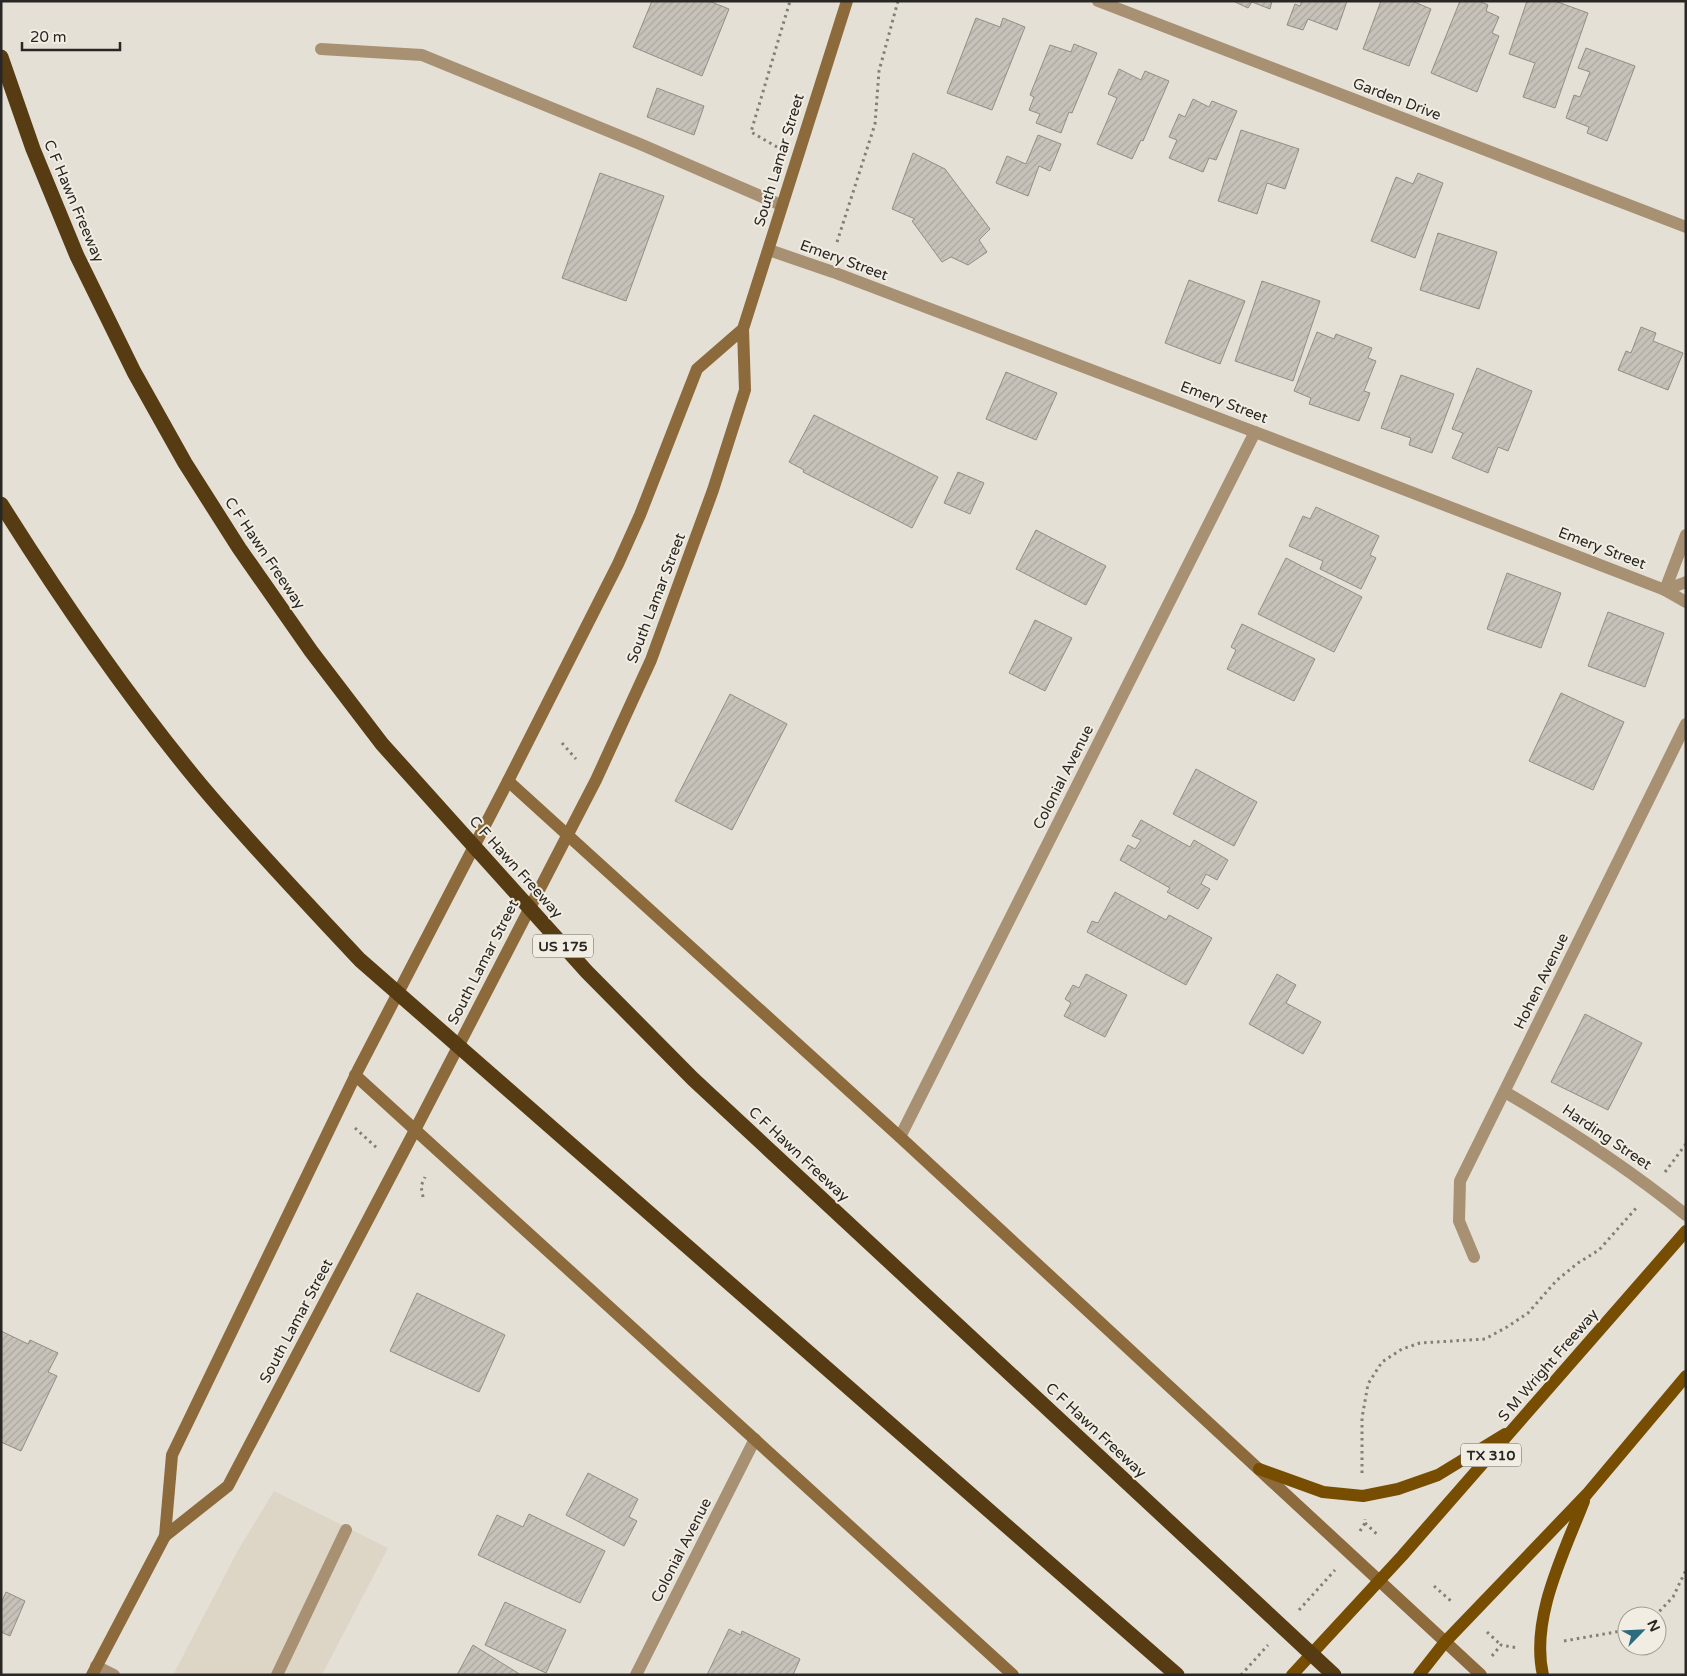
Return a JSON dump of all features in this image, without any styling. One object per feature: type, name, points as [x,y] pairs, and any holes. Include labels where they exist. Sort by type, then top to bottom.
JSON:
[{"type":"highway","name":"C F Hawn Freeway","points":[[1,57],[33,149],[77,256],[148,397],[185,463],[239,548],[311,650],[382,744],[587,972],[693,1079],[1334,1675]]},
{"type":"highway","points":[[1,504],[50,581],[99,652],[199,783],[257,851],[360,960],[1177,1675]]},
{"type":"main road","name":"South Lamar Street","points":[[165,1536],[228,1486],[596,780],[651,660],[682,578],[745,390],[743,329],[847,1]]},
{"type":"main road","name":"South Lamar Street","points":[[94,1671],[165,1536],[172,1455],[355,1075],[508,781],[622,556],[697,369],[743,329]]},
{"type":"main road","points":[[508,781],[900,1137],[1481,1675]]},
{"type":"main road","points":[[355,1075],[1013,1675]]},
{"type":"main road","name":"S M Wright Freeway","points":[[1292,1675],[1380,1581],[1686,1231]]},
{"type":"main road","points":[[1419,1675],[1445,1642],[1587,1494],[1686,1376]]},
{"type":"main road","points":[[1259,1469],[1323,1492],[1363,1496],[1398,1489],[1438,1475],[1516,1427]]},
{"type":"main road","points":[[1543,1675],[1540,1645],[1548,1597],[1587,1494]]},
{"type":"street","name":"Garden Drive","points":[[1098,1],[1686,227]]},
{"type":"street","points":[[322,49],[422,55],[640,144],[781,205]]},
{"type":"street","name":"Emery Street","points":[[769,250],[833,272],[1255,432],[1665,590]]},
{"type":"street","name":"Colonial Avenue","points":[[900,1137],[1255,432]]},
{"type":"street","points":[[1665,590],[1686,534]]},
{"type":"street","points":[[1665,590],[1686,582]]},
{"type":"street","points":[[1665,590],[1686,602]]},
{"type":"street","name":"Hohen Avenue","points":[[1474,1257],[1459,1221],[1460,1181],[1686,724]]},
{"type":"street","name":"Harding Street","points":[[1505,1092],[1562,1126],[1632,1173],[1686,1215]]},
{"type":"street","name":"Colonial Avenue","points":[[636,1675],[755,1439]]},
{"type":"street","points":[[277,1675],[346,1530]]},
{"type":"street","points":[[94,1671],[114,1675]]},
{"type":"path","points":[[790,1],[751,132],[797,158]]},
{"type":"path","points":[[837,242],[875,124],[879,71],[898,1]]},
{"type":"path","points":[[562,743],[576,759]]},
{"type":"path","points":[[352,1126],[378,1148]]},
{"type":"path","points":[[1672,1163],[1686,1144]]},
{"type":"path","points":[[423,1197],[421,1186],[425,1177]]},
{"type":"path","points":[[416,1182],[421,1186]]},
{"type":"path","points":[[1361,1469],[1362,1418],[1368,1384],[1382,1362],[1402,1348],[1420,1342],[1485,1339],[1507,1327],[1528,1313],[1556,1280],[1599,1250],[1629,1216]]},
{"type":"path","points":[[1357,1535],[1365,1522],[1379,1536]]},
{"type":"path","points":[[1665,1606],[1674,1597],[1686,1570]]},
{"type":"path","points":[[1434,1586],[1452,1601]]},
{"type":"path","points":[[1485,1631],[1501,1645],[1514,1648]]},
{"type":"path","points":[[1569,1640],[1617,1632]]},
{"type":"path","points":[[1493,1654],[1501,1645]]},
{"type":"shaded area","points":[[274,1491],[388,1548],[322,1675],[173,1675],[237,1552]]},
{"type":"building","points":[[652,1],[709,1],[729,9],[702,76],[633,47]]},
{"type":"building","points":[[1233,1],[1272,1],[1270,9],[1252,2],[1248,8]]},
{"type":"building","points":[[1302,1],[1347,1],[1337,30],[1308,19],[1303,30],[1287,25],[1295,4],[1300,6]]},
{"type":"building","points":[[1381,1],[1412,1],[1431,9],[1409,66],[1363,49]]},
{"type":"building","points":[[1460,1],[1479,1],[1488,5],[1486,11],[1499,17],[1492,33],[1499,36],[1477,92],[1431,73]]},
{"type":"building","points":[[1527,1],[1555,1],[1588,13],[1555,108],[1523,97],[1535,63],[1509,54]]},
{"type":"building","points":[[976,18],[1000,27],[1003,18],[1025,27],[992,110],[947,93]]},
{"type":"building","points":[[1074,44],[1097,53],[1072,113],[1069,112],[1061,133],[1036,123],[1040,114],[1029,110],[1034,97],[1030,95],[1050,45],[1071,52]]},
{"type":"building","points":[[1586,48],[1635,66],[1607,141],[1587,133],[1589,127],[1566,118],[1574,95],[1580,97],[1590,72],[1578,68]]},
{"type":"building","points":[[1119,69],[1141,80],[1145,71],[1169,81],[1143,141],[1141,140],[1132,159],[1097,144],[1117,98],[1108,94]]},
{"type":"building","points":[[657,88],[704,106],[694,135],[647,117]]},
{"type":"building","points":[[1193,99],[1209,107],[1212,101],[1237,111],[1216,160],[1209,158],[1203,172],[1169,158],[1177,140],[1169,137],[1179,114],[1185,117]]},
{"type":"building","points":[[1241,130],[1299,149],[1285,189],[1267,183],[1257,214],[1218,201]]},
{"type":"building","points":[[1038,135],[1061,144],[1050,171],[1039,166],[1028,196],[996,183],[1007,156],[1026,164]]},
{"type":"building","points":[[913,153],[945,169],[990,229],[979,240],[987,252],[968,265],[951,257],[942,262],[912,221],[915,219],[892,209]]},
{"type":"building","points":[[600,173],[664,196],[626,301],[562,278]]},
{"type":"building","points":[[1418,173],[1443,183],[1415,258],[1371,241],[1396,177],[1413,184]]},
{"type":"building","points":[[1438,233],[1497,252],[1479,309],[1420,290]]},
{"type":"building","points":[[1189,280],[1245,301],[1220,364],[1165,343]]},
{"type":"building","points":[[1262,281],[1320,301],[1293,381],[1235,361]]},
{"type":"building","points":[[1641,327],[1656,333],[1653,341],[1683,353],[1668,390],[1618,370],[1626,351],[1631,353]]},
{"type":"building","points":[[1317,332],[1334,339],[1336,334],[1372,348],[1368,358],[1376,361],[1364,391],[1370,393],[1359,421],[1309,404],[1311,398],[1294,391]]},
{"type":"building","points":[[1477,368],[1532,391],[1508,451],[1498,447],[1488,473],[1452,458],[1463,433],[1452,429]]},
{"type":"building","points":[[1006,372],[1057,393],[1036,440],[986,419]]},
{"type":"building","points":[[1401,375],[1454,394],[1432,453],[1409,445],[1411,438],[1381,428]]},
{"type":"building","points":[[814,415],[938,477],[912,528],[803,472],[804,470],[789,462]]},
{"type":"building","points":[[958,472],[984,483],[970,514],[944,503]]},
{"type":"building","points":[[1316,507],[1379,536],[1370,555],[1376,558],[1361,589],[1320,569],[1323,561],[1289,546],[1303,516],[1310,519]]},
{"type":"building","points":[[1036,530],[1106,566],[1086,605],[1016,569]]},
{"type":"building","points":[[1286,558],[1362,597],[1334,652],[1258,614]]},
{"type":"building","points":[[1507,573],[1561,593],[1541,648],[1487,629]]},
{"type":"building","points":[[1608,612],[1664,633],[1645,687],[1588,666]]},
{"type":"building","points":[[1035,620],[1072,638],[1045,691],[1009,673]]},
{"type":"building","points":[[1242,624],[1315,659],[1294,701],[1227,669],[1236,650],[1231,647]]},
{"type":"building","points":[[1561,693],[1624,722],[1593,790],[1529,761]]},
{"type":"building","points":[[730,694],[787,724],[732,830],[675,801]]},
{"type":"building","points":[[1196,769],[1257,802],[1234,846],[1173,814]]},
{"type":"building","points":[[1141,820],[1190,847],[1194,840],[1228,860],[1217,880],[1206,874],[1201,884],[1210,889],[1198,909],[1167,892],[1170,888],[1120,860],[1128,845],[1135,849],[1141,840],[1132,836]]},
{"type":"building","points":[[1115,892],[1166,920],[1169,915],[1212,938],[1186,985],[1087,932],[1092,921],[1098,923]]},
{"type":"building","points":[[1086,974],[1127,995],[1105,1037],[1064,1016],[1071,1003],[1065,999],[1073,985],[1079,988]]},
{"type":"building","points":[[1277,974],[1296,985],[1286,1003],[1321,1022],[1303,1054],[1249,1024]]},
{"type":"building","points":[[1585,1014],[1642,1043],[1608,1110],[1551,1082]]},
{"type":"building","points":[[417,1293],[505,1335],[479,1392],[390,1351]]},
{"type":"building","points":[[1,1331],[28,1344],[30,1340],[58,1353],[48,1372],[57,1376],[21,1451],[1,1442]]},
{"type":"building","points":[[588,1473],[638,1499],[629,1517],[637,1521],[624,1546],[566,1515]]},
{"type":"building","points":[[529,1514],[605,1551],[580,1603],[478,1555],[497,1515],[523,1527]]},
{"type":"building","points":[[6,1592],[25,1601],[10,1636],[1,1632],[1,1603]]},
{"type":"building","points":[[505,1602],[566,1630],[546,1673],[485,1645]]},
{"type":"building","points":[[729,1629],[741,1635],[742,1631],[800,1659],[793,1675],[707,1675]]},
{"type":"building","points":[[473,1645],[521,1675],[457,1675]]}]
